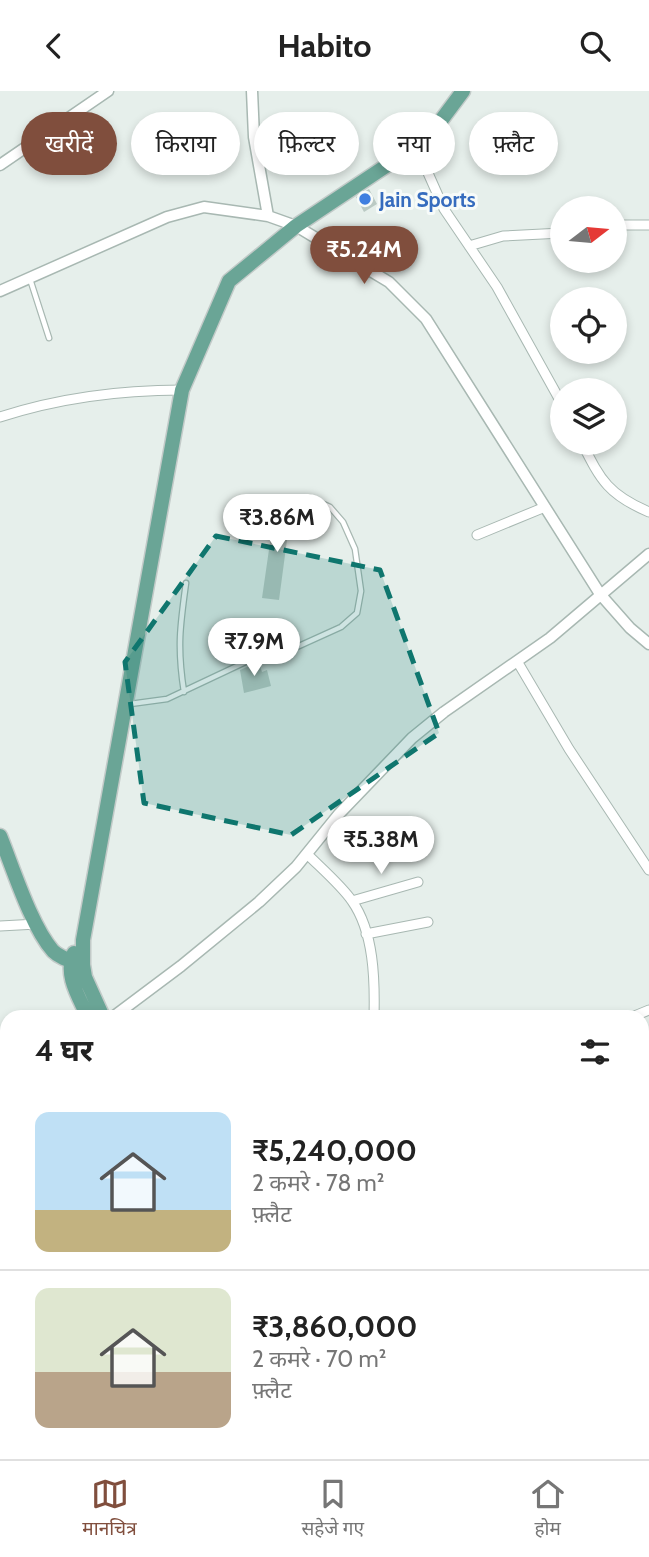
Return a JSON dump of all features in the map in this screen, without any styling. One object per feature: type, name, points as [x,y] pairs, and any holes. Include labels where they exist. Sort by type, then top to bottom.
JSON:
[{"type":"main road","points":[[447,112],[463,91]]},
{"type":"main road","points":[[85,1010],[71,975],[83,940],[183,390],[229,281],[296,226],[373,175]]},
{"type":"main road","points":[[0,836],[37,925],[53,951],[77,963],[100,1010]]},
{"type":"street","points":[[0,165],[108,91]]},
{"type":"street","points":[[252,91],[254,137],[268,216]]},
{"type":"street","points":[[429,175],[444,209],[497,287],[550,382]]},
{"type":"street","points":[[0,291],[167,217],[204,207],[268,216],[296,226],[388,282],[426,319],[600,594],[630,628],[649,644]]},
{"type":"street","points":[[627,225],[649,225]]},
{"type":"street","points":[[469,246],[503,236],[550,234]]},
{"type":"street","points":[[0,417],[92,395],[141,390],[183,390]]},
{"type":"street","points":[[588,455],[610,490],[625,502],[649,512]]},
{"type":"street","points":[[477,535],[545,507]]},
{"type":"street","points":[[122,1010],[259,902],[307,854],[339,814],[412,738],[444,712],[550,638],[649,554]]},
{"type":"street","points":[[517,661],[569,749],[649,870]]},
{"type":"street","points":[[307,854],[352,901],[366,935],[373,963],[374,1010]]},
{"type":"street","points":[[352,901],[418,882]]},
{"type":"street","points":[[366,935],[428,922]]},
{"type":"street","points":[[0,926],[37,925]]},
{"type":"lane","points":[[30,279],[49,338]]},
{"type":"lane","points":[[125,704],[167,699],[254,658],[288,651],[341,627],[357,613],[361,591],[355,549],[343,522],[330,507],[310,498]]},
{"type":"lane","points":[[184,692],[178,635],[186,583]]},
{"type":"highlighted area","points":[[216,536],[380,570],[439,733],[291,835],[144,803],[125,662]]},
{"type":"building","name":"Jain Sports","points":[[369,189],[377,204],[364,212],[356,197]]},
{"type":"building","points":[[275,508],[291,510],[279,600],[262,598]]},
{"type":"building","points":[[259,662],[262,672],[267,670],[271,686],[244,693],[240,670]]},
{"type":"place","name":"Jain Sports","points":[[365,199]]}]
